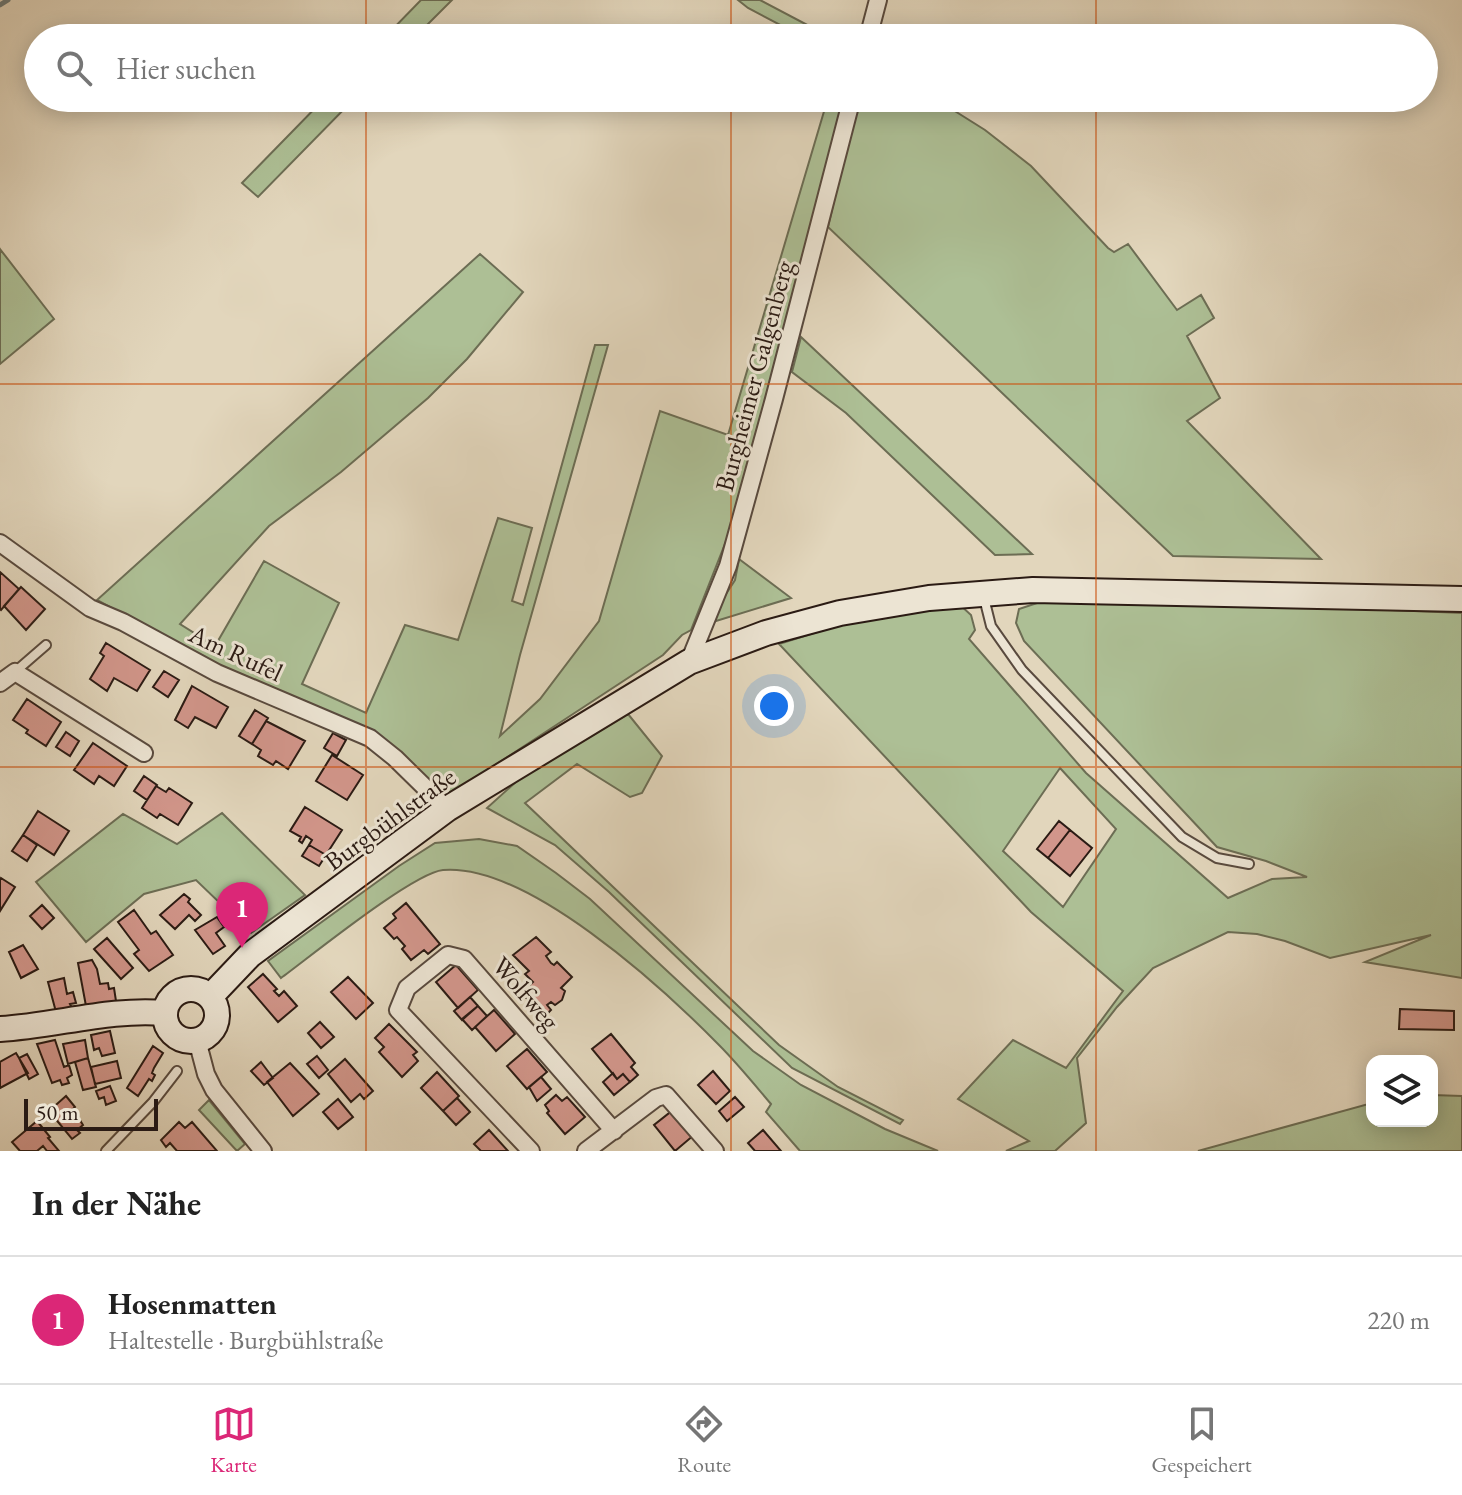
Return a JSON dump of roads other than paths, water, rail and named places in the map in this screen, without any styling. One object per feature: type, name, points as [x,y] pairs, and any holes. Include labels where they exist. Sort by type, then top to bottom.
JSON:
[{"type":"street","points":[[872,24],[878,0]]},
{"type":"street","name":"Burgheimer Galgenberg","points":[[689,662],[732,551],[848,112]]},
{"type":"street","name":"Am Rufel","points":[[0,543],[90,608],[123,622],[217,673],[370,738],[447,809]]},
{"type":"street","name":"Burgbühlstraße","points":[[210,997],[237,966],[262,946],[447,809],[689,662],[766,633],[840,613],[929,598],[1033,590],[1462,599]]},
{"type":"street","points":[[0,683],[15,672],[144,753]]},
{"type":"street","name":"Wolfweg","points":[[531,1151],[398,1010],[407,988],[448,955],[464,959],[614,1131]]},
{"type":"street","points":[[198,990],[210,997],[217,1011],[211,1033],[197,1040],[184,1040],[174,1035],[166,1022],[165,1013],[173,997],[182,991],[198,990]]},
{"type":"street","points":[[0,1029],[44,1026],[111,1013],[165,1013]]},
{"type":"street","points":[[197,1040],[206,1074],[214,1090],[263,1151]]},
{"type":"street","points":[[586,1151],[656,1098],[666,1095],[715,1151]]},
{"type":"lane","points":[[983,594],[991,626],[1022,670],[1182,837],[1217,858],[1249,864]]},
{"type":"lane","points":[[15,672],[46,645]]},
{"type":"lane","points":[[106,1151],[153,1102],[177,1071]]},
{"type":"waterway","points":[[0,5],[8,0]]},
{"type":"place","name":"Hosenmatten","points":[[242,948]]}]
